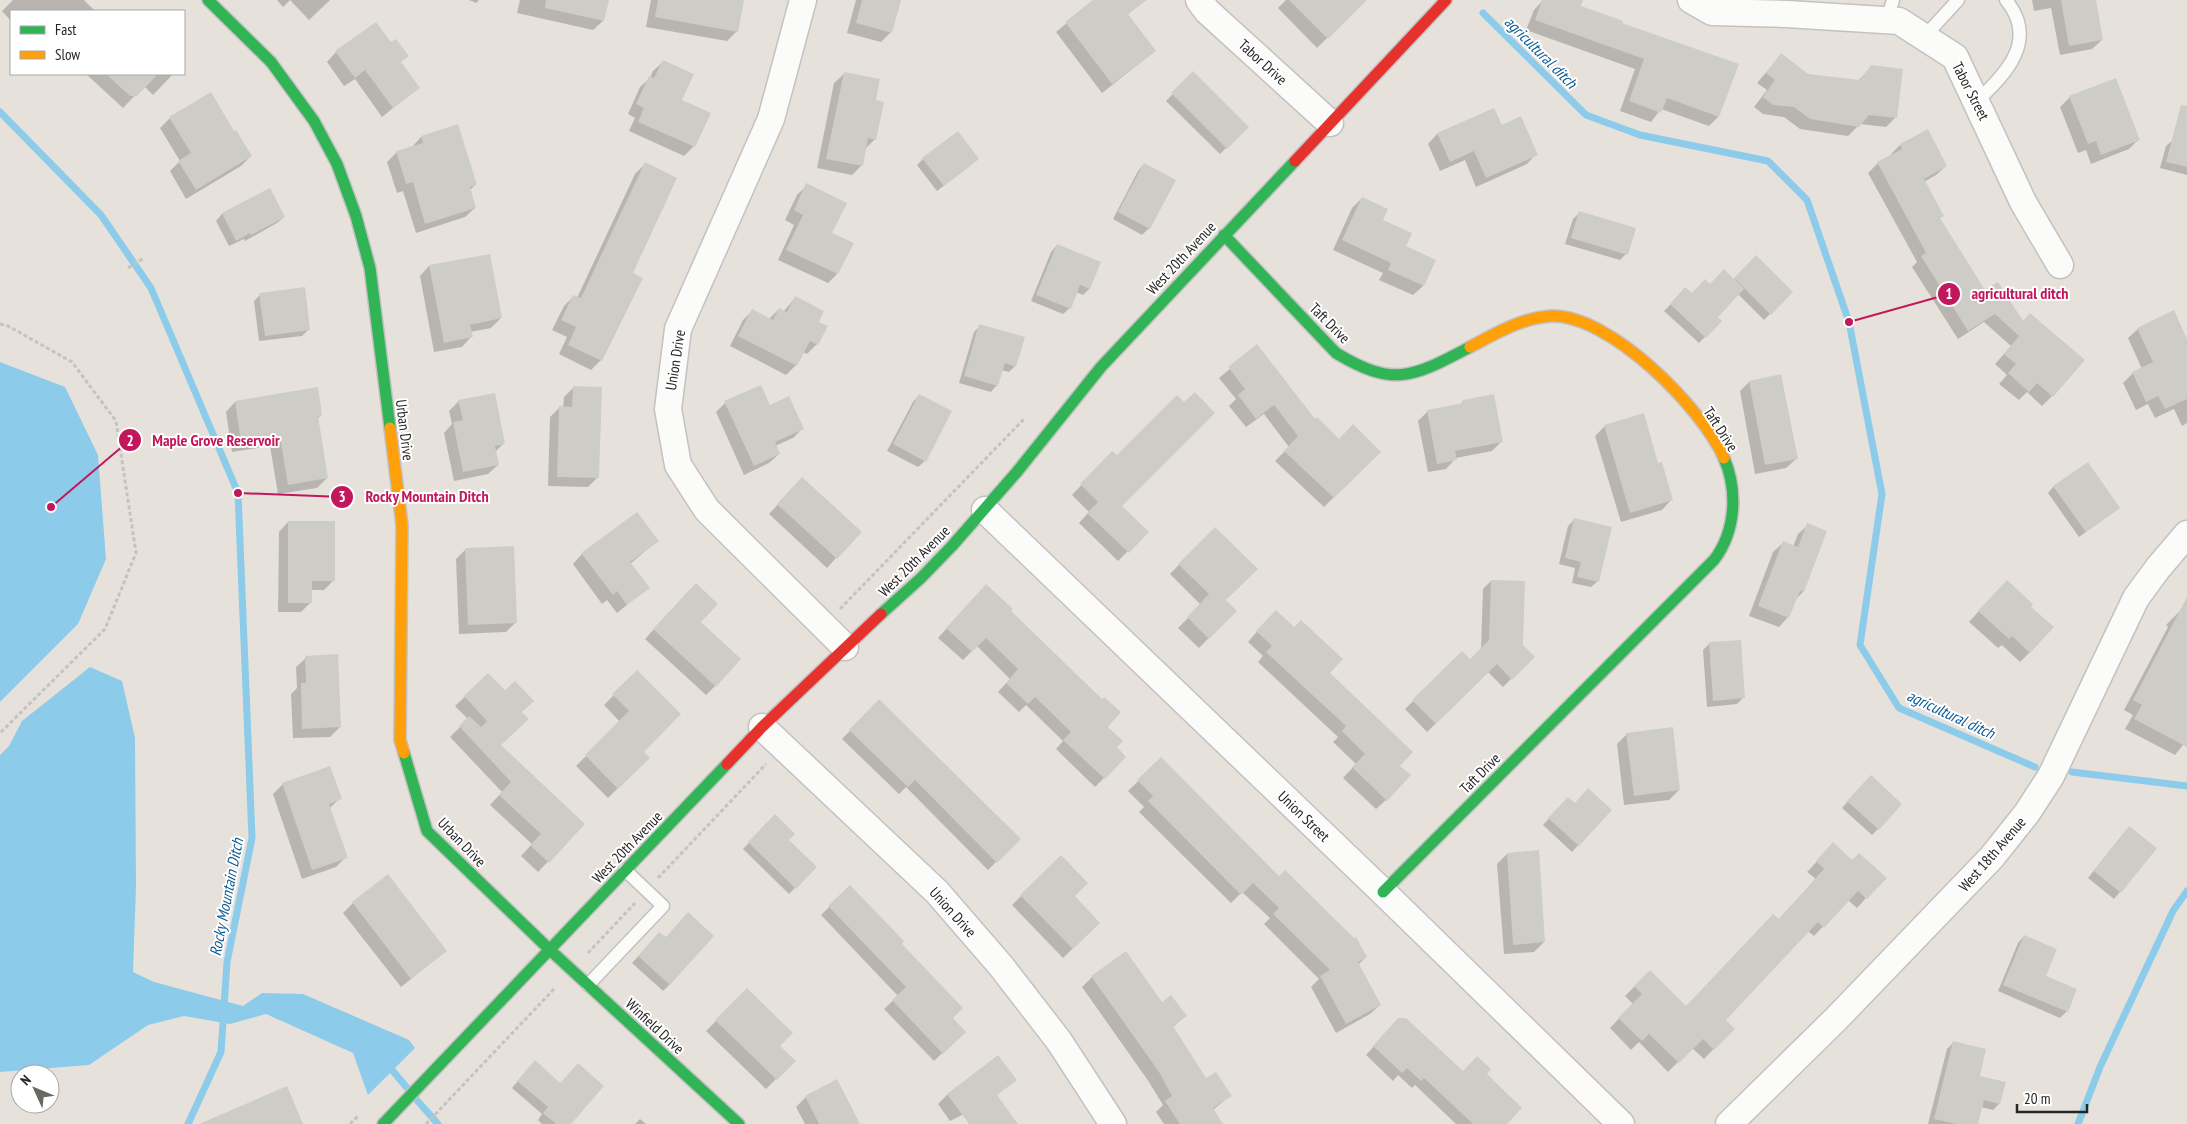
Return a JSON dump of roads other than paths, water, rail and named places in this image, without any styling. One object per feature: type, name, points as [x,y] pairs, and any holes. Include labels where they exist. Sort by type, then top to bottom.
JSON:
[{"type":"street","name":"Urban Drive","points":[[208,0],[271,62],[314,121],[337,164],[356,216],[370,268],[402,525],[400,740],[427,831],[550,950]]},
{"type":"street","name":"Union Drive","points":[[803,0],[771,119],[678,329],[668,409],[678,465],[707,510],[845,647]]},
{"type":"street","name":"Tabor Drive","points":[[1199,0],[1207,11],[1330,123]]},
{"type":"street","name":"West 20th Avenue","points":[[386,1121],[762,727],[845,647],[921,578],[985,510],[1100,366],[1446,0]]},
{"type":"street","name":"Tabor Street","points":[[1691,0],[1712,12],[1890,10],[1899,21],[1955,57],[2023,202],[2060,265]]},
{"type":"street","name":"Taft Drive","points":[[1224,235],[1336,353],[1354,363],[1397,377],[1429,367],[1463,352],[1515,324],[1541,316],[1561,316],[1584,322],[1602,330],[1642,360],[1681,397],[1707,430],[1724,456],[1733,481],[1734,505],[1730,527],[1722,548],[1704,571],[1383,892]]},
{"type":"street","name":"Union Street","points":[[985,510],[1383,892],[1604,1118]]},
{"type":"street","name":"West 18th Avenue","points":[[1729,1124],[1836,1019],[1992,857],[2027,813],[2051,776],[2136,598],[2187,534]]},
{"type":"street","name":"Union Drive","points":[[762,727],[937,892],[1001,966],[1059,1041],[1113,1124]]},
{"type":"street","name":"Winfield Drive","points":[[550,950],[739,1124]]},
{"type":"lane","points":[[1924,37],[1958,0]]},
{"type":"lane","points":[[1977,101],[2002,78],[2016,56],[2020,29],[2006,0]]},
{"type":"lane","points":[[588,985],[663,906],[625,870]]},
{"type":"water","points":[[0,362],[65,387],[98,455],[106,559],[78,624],[0,702]]},
{"type":"water","points":[[90,667],[122,681],[135,738],[136,886],[133,972],[154,982],[243,1006],[262,993],[303,994],[409,1040],[415,1048],[368,1095],[353,1053],[266,1014],[230,1024],[184,1016],[148,1025],[89,1065],[60,1067],[60,1064],[10,1064],[10,1071],[0,1072],[0,755],[9,746],[22,721]]},
{"type":"waterway","name":"agricultural ditch","points":[[1483,13],[1586,115],[1640,135],[1768,161],[1807,200],[1849,322],[1882,494],[1860,645],[1899,708],[2035,767]]},
{"type":"waterway","name":"Rocky Mountain Ditch","points":[[0,112],[101,215],[151,288],[238,493],[252,838],[227,962],[221,1052],[188,1124]]},
{"type":"waterway","name":"agricultural ditch","points":[[2072,772],[2187,786]]},
{"type":"waterway","name":"agricultural ditch","points":[[2078,1124],[2100,1067],[2173,911],[2187,891]]},
{"type":"waterway","points":[[392,1070],[408,1089]]},
{"type":"waterway","points":[[415,1098],[438,1124]]},
{"type":"place","name":"agricultural ditch","points":[[1849,322]]},
{"type":"place","name":"Rocky Mountain Ditch","points":[[238,493]]},
{"type":"place","name":"Maple Grove Reservoir","points":[[51,507]]}]
